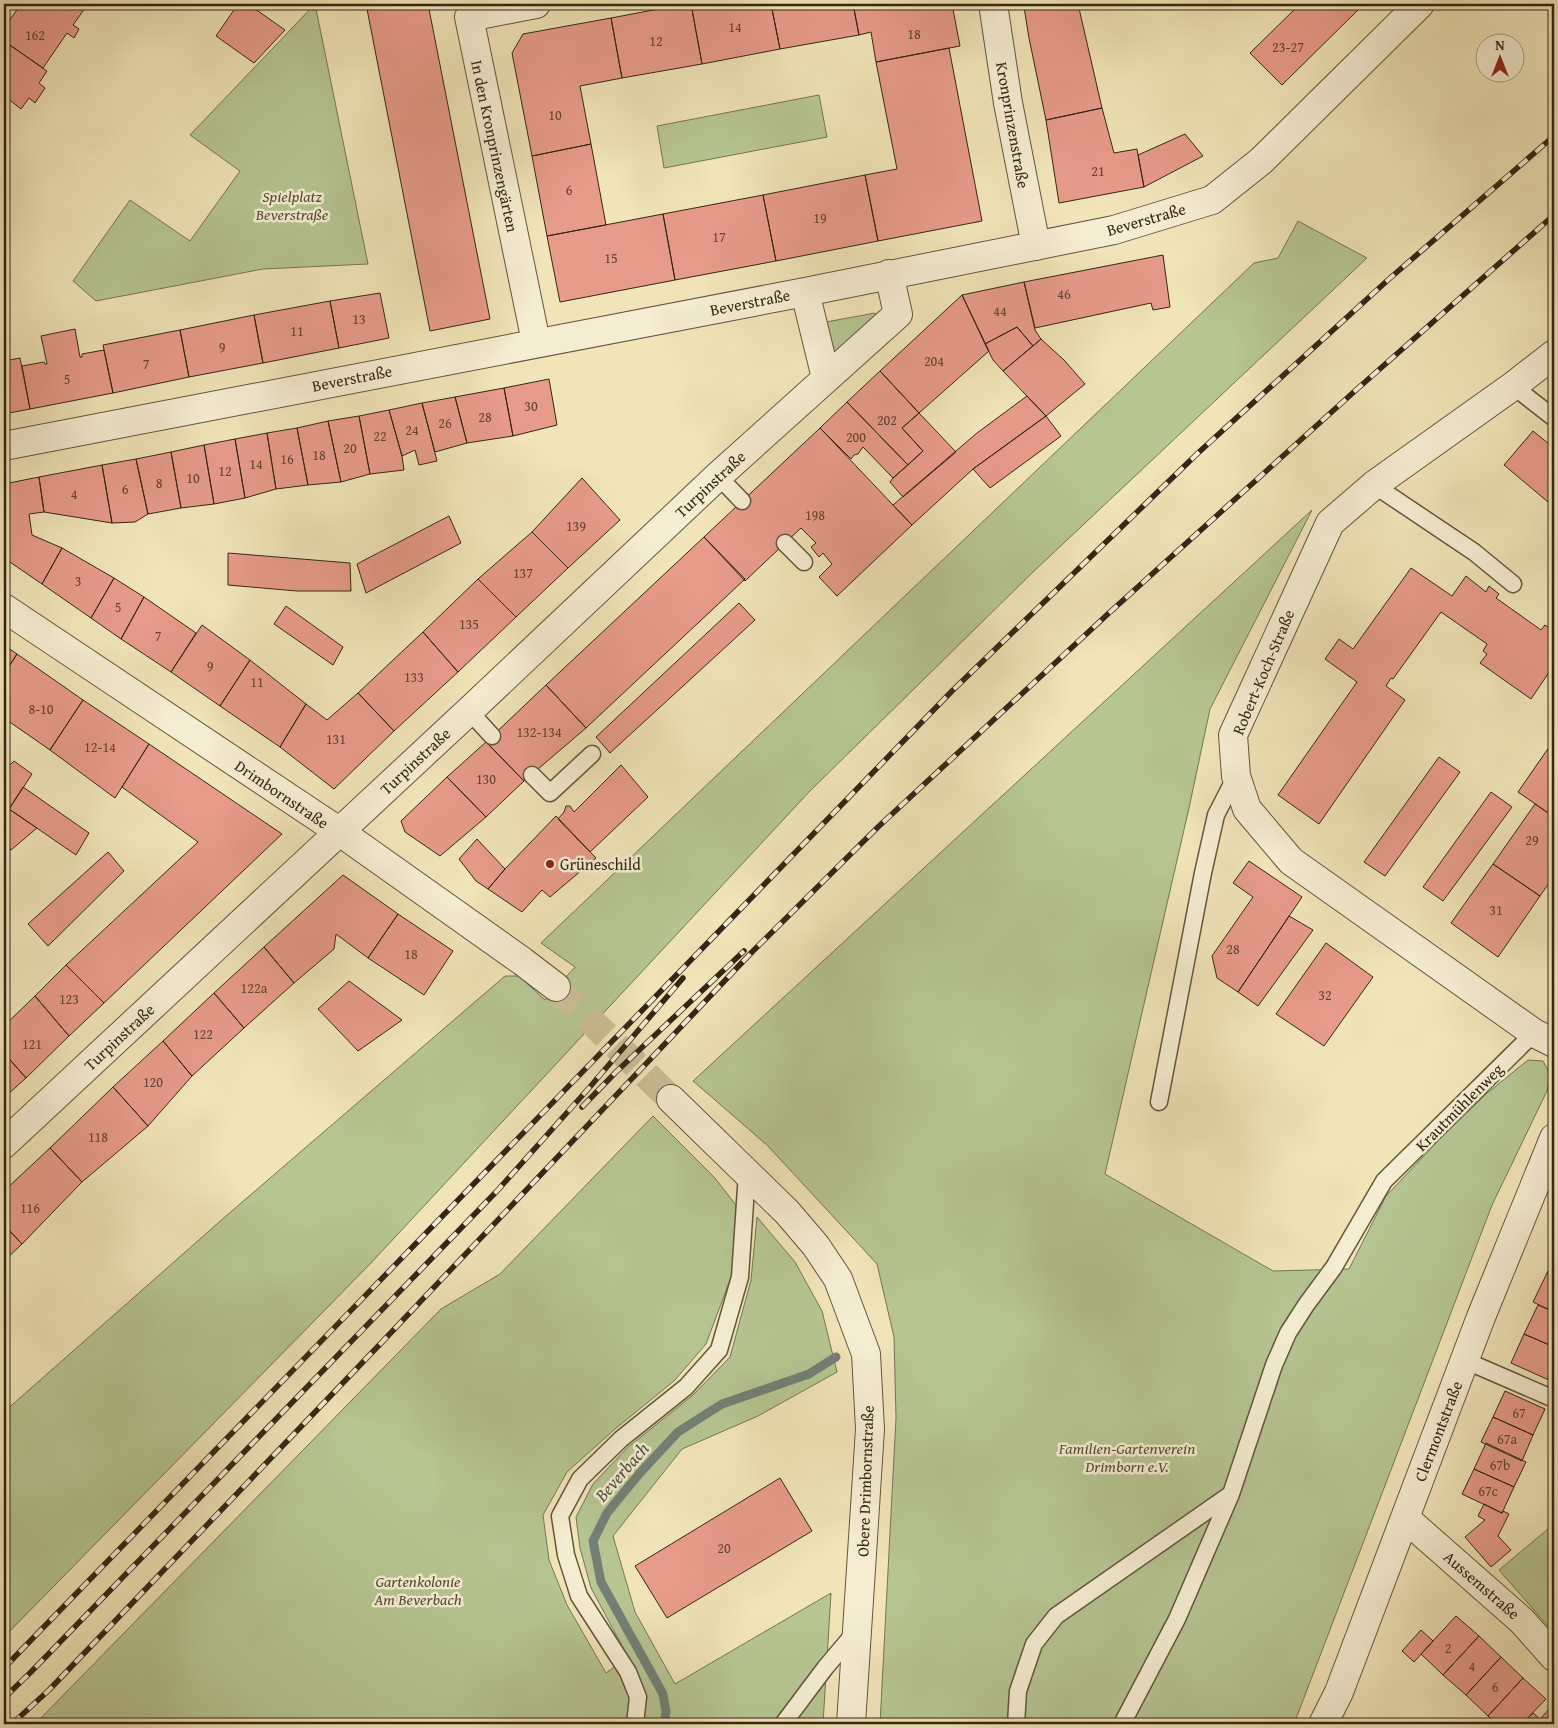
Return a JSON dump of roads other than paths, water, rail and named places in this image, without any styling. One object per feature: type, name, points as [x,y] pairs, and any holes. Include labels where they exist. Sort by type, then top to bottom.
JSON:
[{"type":"street","name":"In den Kronprinzengärten","points":[[536,4],[469,16],[536,342]]},
{"type":"street","name":"Kronprinzenstraße","points":[[993,4],[1008,104],[1036,246]]},
{"type":"street","name":"Beverstraße","points":[[4,446],[1036,246],[1114,230],[1212,200],[1261,161],[1420,4]]},
{"type":"street","name":"Turpinstraße","points":[[4,1144],[340,832],[718,476],[898,314],[889,274]]},
{"type":"street","points":[[805,292],[826,378]]},
{"type":"street","name":"Robert-Koch-Straße","points":[[1544,1038],[1291,862],[1247,809],[1236,776],[1233,735],[1330,523],[1374,485],[1513,386],[1554,354]]},
{"type":"street","name":"Drimbornstraße","points":[[4,608],[340,832],[556,987]]},
{"type":"street","name":"Obere Drimbornstraße","points":[[671,1099],[747,1173],[816,1246],[838,1279],[866,1354],[870,1429],[851,1724]]},
{"type":"street","name":"Clermontstraße","points":[[1323,1724],[1339,1692],[1464,1360],[1547,1173],[1554,1138]]},
{"type":"street","name":"Aussemstraße","points":[[1405,1518],[1522,1620],[1554,1657]]},
{"type":"lane","points":[[1513,386],[1554,418]]},
{"type":"lane","points":[[718,476],[742,501]]},
{"type":"lane","points":[[1374,485],[1474,552],[1513,584]]},
{"type":"lane","points":[[785,543],[804,562]]},
{"type":"lane","points":[[469,711],[492,736]]},
{"type":"lane","points":[[532,775],[550,793],[592,754]]},
{"type":"lane","points":[[1159,1102],[1201,882],[1216,816],[1236,776]]},
{"type":"lane","name":"Krautmühlenweg","points":[[1122,1724],[1177,1620],[1231,1494],[1274,1365],[1288,1333],[1334,1267],[1384,1181],[1544,1038]]},
{"type":"lane","points":[[635,1724],[638,1697],[628,1672],[579,1596],[566,1555],[560,1516],[580,1479],[621,1439],[686,1387],[719,1350],[740,1276],[747,1173]]},
{"type":"lane","points":[[1464,1360],[1554,1399]]},
{"type":"lane","points":[[1016,1724],[1018,1691],[1034,1644],[1056,1616],[1231,1494]]},
{"type":"lane","points":[[783,1724],[825,1668],[858,1629]]},
{"type":"waterway","name":"Beverbach","points":[[664,1724],[666,1712],[663,1694],[601,1582],[593,1541],[607,1513],[639,1474],[678,1432],[722,1404],[809,1374],[836,1357]]},
{"type":"tunnel","points":[[556,987],[671,1099]]},
{"type":"railway","points":[[4,1668],[952,691],[1198,453],[1389,279],[1554,136]]},
{"type":"railway","points":[[12,1724],[49,1690],[752,952],[878,827],[1109,613],[1356,390],[1554,215]]},
{"type":"railway","points":[[582,1107],[616,1072],[744,951]]},
{"type":"railway","points":[[4,1698],[497,1191],[589,1088],[683,978]]},
{"type":"place","name":"Grüneschild","points":[[550,864]]},
{"type":"park label","name":"Spielplatz Beverstraße","points":[[292,205]]},
{"type":"park label","name":"Familien-Gartenverein Drimborn e.V.","points":[[1127,1457]]},
{"type":"park label","name":"Gartenkolonie Am Beverbach","points":[[418,1590]]}]
